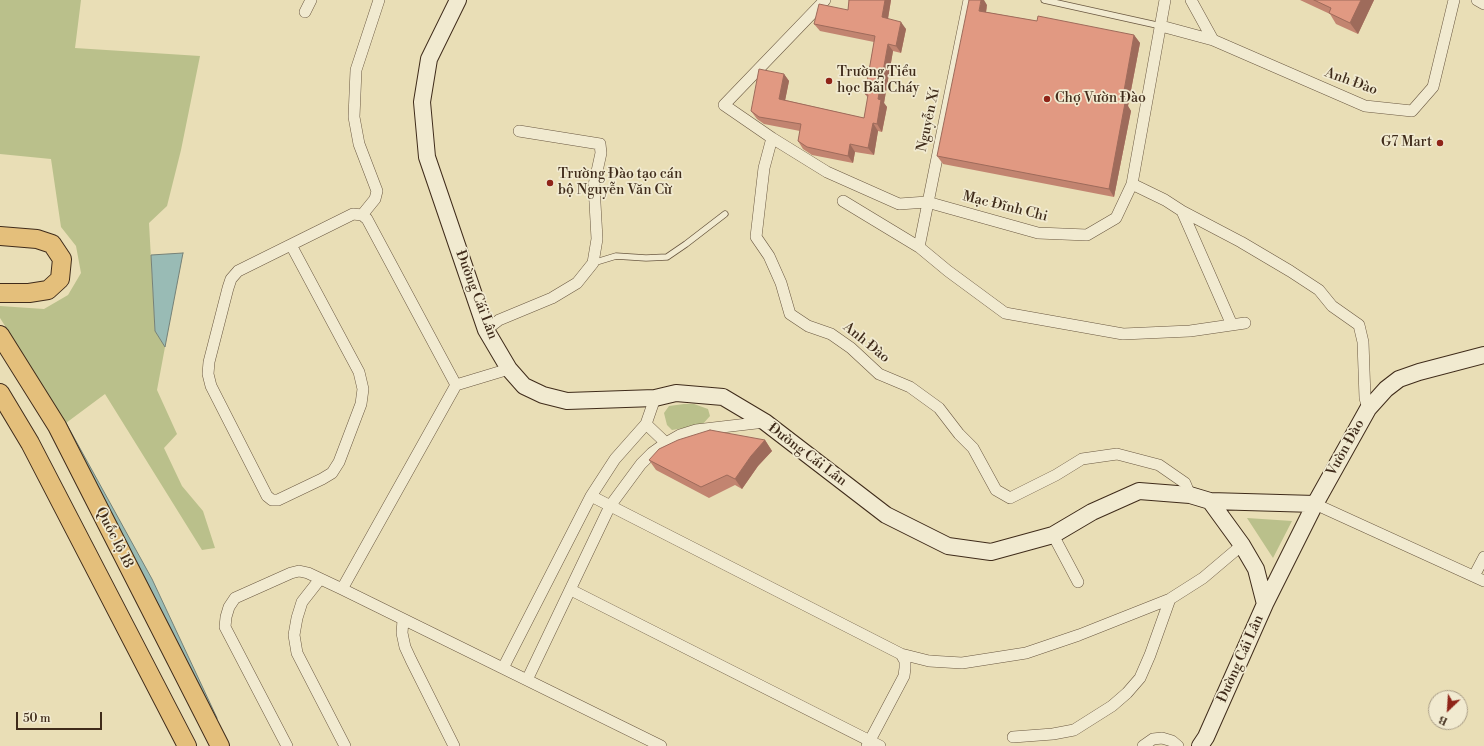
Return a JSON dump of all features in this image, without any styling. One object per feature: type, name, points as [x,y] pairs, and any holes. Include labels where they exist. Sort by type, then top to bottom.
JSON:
[{"type":"main road","name":"Đường Cái Lân","points":[[458,0],[429,59],[422,102],[427,157],[486,330],[509,369],[524,386],[543,395],[567,401],[655,398],[676,394],[723,397],[765,422],[886,515],[948,546],[991,552],[1053,535],[1092,512],[1139,491],[1190,495],[1210,501],[1242,545],[1256,569],[1265,604],[1206,737],[1200,746]]},
{"type":"main road","points":[[0,236],[37,239],[52,244],[62,259],[60,279],[48,290],[29,293],[0,293]]},
{"type":"main road","name":"Quốc lộ 18","points":[[0,335],[54,428],[220,746]]},
{"type":"main road","name":"Quốc lộ 18","points":[[0,351],[54,428],[211,746]]},
{"type":"main road","name":"Vườn Đào","points":[[1265,604],[1315,504],[1368,409],[1386,389],[1399,379],[1419,372],[1484,355]]},
{"type":"main road","points":[[0,393],[178,746]]},
{"type":"main road","points":[[0,410],[26,445],[187,746]]},
{"type":"main road","points":[[1210,501],[1315,504]]},
{"type":"street","points":[[305,12],[311,0]]},
{"type":"street","points":[[362,215],[375,199],[377,191],[358,144],[354,117],[355,82],[356,70],[379,0]]},
{"type":"street","points":[[772,138],[724,106],[825,0]]},
{"type":"street","name":"Nguyễn Xí","points":[[919,247],[969,0]]},
{"type":"street","name":"Mạc Đĩnh Chi","points":[[772,138],[827,172],[899,204],[927,202],[1038,233],[1087,234],[1116,218],[1132,184],[1166,0]]},
{"type":"street","points":[[1190,0],[1213,40]]},
{"type":"street","name":"Anh Đào","points":[[1213,40],[1365,106],[1412,112],[1433,87],[1454,0]]},
{"type":"street","points":[[1477,0],[1484,4]]},
{"type":"street","points":[[1161,26],[1213,40]]},
{"type":"street","points":[[486,330],[499,320],[552,298],[577,283],[593,263],[597,239],[594,186],[601,154],[600,144],[519,131]]},
{"type":"street","name":"Anh Đào","points":[[772,138],[764,168],[756,237],[769,256],[781,283],[790,314],[808,326],[831,334],[852,348],[879,374],[910,387],[939,408],[959,434],[973,448],[996,490],[1010,498],[1056,475],[1082,459],[1117,454],[1159,465],[1184,483],[1190,495]]},
{"type":"street","points":[[1132,184],[1165,200],[1290,271],[1318,290],[1332,306],[1359,325],[1363,342],[1365,398],[1368,409]]},
{"type":"street","points":[[843,201],[919,247],[948,272],[1006,313],[1123,334],[1190,331],[1245,323]]},
{"type":"street","points":[[1182,211],[1232,325]]},
{"type":"street","points":[[291,245],[360,372],[363,389],[361,404],[339,462],[332,473],[322,480],[278,500],[272,500],[267,496],[211,386],[208,374],[209,362],[231,279],[238,271],[353,214],[362,215],[367,219],[456,385]]},
{"type":"street","points":[[342,589],[456,385],[509,369]]},
{"type":"street","points":[[503,668],[591,496],[615,458],[646,424],[655,398]]},
{"type":"street","points":[[527,680],[610,506],[641,464],[652,453],[680,435],[696,430],[765,422]]},
{"type":"street","points":[[646,424],[666,443]]},
{"type":"street","points":[[591,496],[901,654],[929,661],[962,664],[1026,653],[1079,635],[1170,599],[1203,578],[1242,545]]},
{"type":"street","points":[[1315,504],[1479,578],[1484,557]]},
{"type":"street","points":[[1053,535],[1078,582]]},
{"type":"street","points":[[287,746],[225,627],[229,607],[235,598],[298,571],[342,589],[661,746]]},
{"type":"street","points":[[320,579],[302,602],[294,635],[296,653],[345,746]]},
{"type":"street","points":[[571,590],[869,743],[880,746]]},
{"type":"street","points":[[1013,737],[1053,734],[1074,730],[1112,706],[1127,693],[1140,678],[1170,599]]},
{"type":"street","points":[[403,620],[402,634],[410,660],[454,746]]},
{"type":"street","points":[[869,743],[904,676],[905,661],[901,654]]},
{"type":"street","points":[[1142,746],[1154,739],[1162,738],[1172,741],[1178,746]]},
{"type":"lane","points":[[1044,0],[1161,26]]},
{"type":"lane","points":[[593,263],[616,256],[646,258],[667,257],[725,214]]},
{"type":"green space","points":[[0,0],[81,0],[75,48],[200,56],[181,150],[167,206],[149,223],[155,331],[165,347],[157,390],[177,434],[164,448],[182,486],[203,511],[215,548],[202,550],[105,394],[66,423],[0,318],[0,306],[44,309],[68,295],[81,273],[76,246],[61,227],[51,159],[0,154]]},
{"type":"green space","points":[[694,404],[708,409],[710,416],[702,425],[672,430],[667,425],[664,413],[669,406]]},
{"type":"green space","points":[[1247,518],[1292,521],[1273,558]]},
{"type":"water","points":[[183,253],[165,347],[155,331],[151,255]]},
{"type":"water","points":[[66,423],[152,579],[217,718],[215,726],[59,425]]},
{"type":"building","points":[[849,0],[885,0],[882,17],[901,22],[896,46],[888,44],[878,99],[881,100],[877,124],[873,123],[868,148],[850,144],[848,156],[807,147],[798,141],[801,124],[759,117],[751,111],[759,69],[784,74],[779,99],[864,118],[868,95],[865,94],[875,36],[814,24],[819,4],[848,10]]},
{"type":"building","name":"Chợ Vườn Đào","points":[[969,0],[981,0],[979,11],[1037,21],[1038,16],[1134,35],[1122,102],[1125,103],[1109,189],[937,156]]},
{"type":"building","points":[[1314,0],[1361,0],[1350,23],[1329,13],[1331,8]]},
{"type":"building","points":[[710,430],[765,440],[751,456],[735,479],[727,475],[701,487],[649,460],[659,449],[678,440]]},
{"type":"place","name":"Trường Tiểu học Bãi Cháy","points":[[829,81]]},
{"type":"place","name":"Chợ Vườn Đào","points":[[1047,99]]},
{"type":"place","name":"G7 Mart","points":[[1440,143]]},
{"type":"place","name":"Trường Đào tạo cán bộ Nguyễn Văn Cừ","points":[[550,183]]}]
